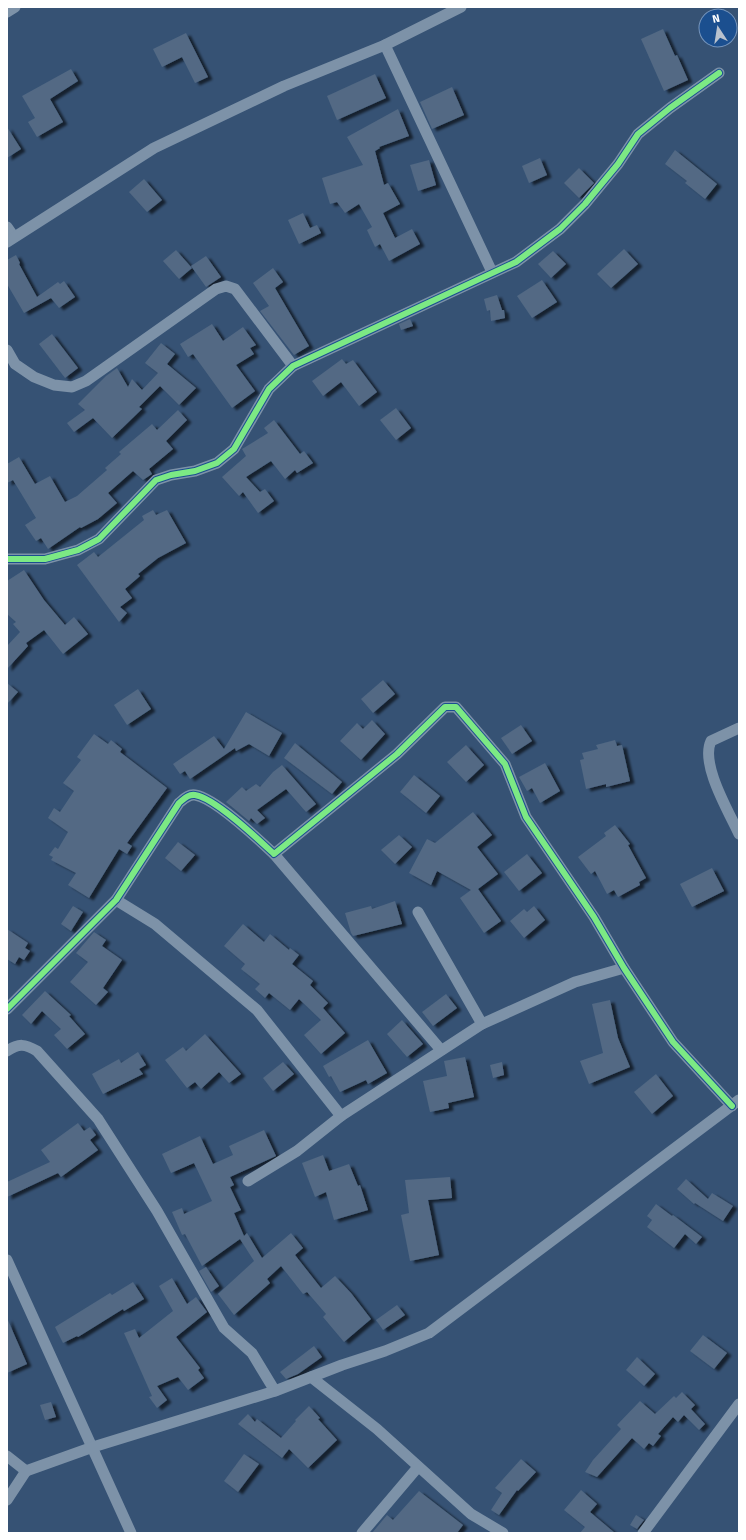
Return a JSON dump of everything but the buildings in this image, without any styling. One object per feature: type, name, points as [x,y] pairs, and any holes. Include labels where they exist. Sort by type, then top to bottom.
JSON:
[{"type":"street","points":[[7,12],[15,7]]},
{"type":"street","points":[[7,227],[11,240],[154,148],[284,86],[385,45],[461,7]]},
{"type":"street","points":[[385,45],[492,272]]},
{"type":"street","points":[[7,560],[45,559],[78,550],[99,539],[156,480],[217,464],[234,448],[269,389],[293,366],[516,262],[560,229],[585,204],[618,164],[638,134],[719,72]]},
{"type":"street","points":[[7,350],[15,364],[34,377],[54,385],[72,387],[86,381],[216,289],[226,286],[235,289],[293,366]]},
{"type":"street","points":[[7,1500],[26,1470],[93,1446],[275,1391],[342,1365],[386,1351],[429,1333],[735,1103],[673,1042],[624,968],[594,917],[526,817],[505,764],[456,707],[445,707],[397,754],[274,854]]},
{"type":"street","points":[[739,728],[711,741],[707,752],[712,776],[739,834]]},
{"type":"street","points":[[7,1009],[116,900],[179,803],[187,796],[194,795],[202,798],[245,826],[274,854],[441,1050]]},
{"type":"street","points":[[116,900],[155,924],[256,1010],[341,1116]]},
{"type":"street","points":[[418,912],[482,1024]]},
{"type":"street","points":[[248,1181],[297,1151],[341,1116],[482,1024],[575,982],[624,968]]},
{"type":"street","points":[[7,1051],[16,1045],[26,1045],[37,1051],[98,1119],[157,1211],[224,1328],[252,1353],[275,1391]]},
{"type":"street","points":[[7,1260],[93,1446],[131,1533]]},
{"type":"street","points":[[311,1377],[377,1429],[471,1514],[503,1533]]},
{"type":"street","points":[[643,1533],[739,1404]]},
{"type":"street","points":[[7,1456],[26,1470]]},
{"type":"street","points":[[362,1533],[418,1467]]},
{"type":"cycle path","points":[[7,559],[45,559],[78,550],[99,539],[156,480],[171,475],[195,471],[217,463],[234,449],[269,389],[293,366],[516,262],[560,229],[585,204],[618,164],[638,134],[670,108],[719,73]]},
{"type":"cycle path","points":[[7,1009],[116,900],[179,803],[186,797],[195,795],[214,803],[236,820],[274,854],[397,754],[445,707],[456,707],[505,764],[526,817],[594,917],[624,968],[673,1042],[732,1106]]}]
